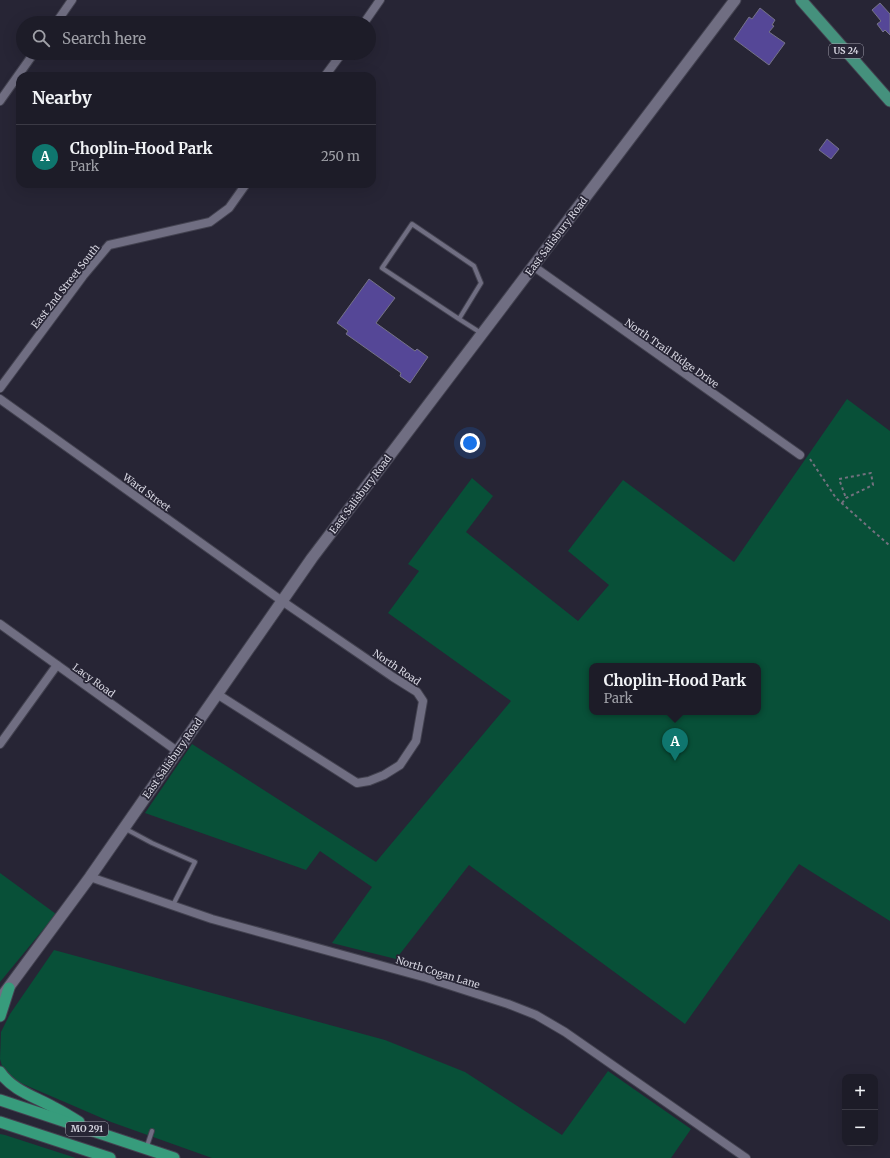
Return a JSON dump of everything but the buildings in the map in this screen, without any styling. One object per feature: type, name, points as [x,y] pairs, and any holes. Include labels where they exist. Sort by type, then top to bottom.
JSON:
[{"type":"highway","points":[[0,996],[9,988]]},
{"type":"highway","points":[[0,1016],[9,988]]},
{"type":"highway","points":[[0,1072],[19,1090],[55,1108],[98,1134]]},
{"type":"highway","name":"MO 291","points":[[0,1100],[98,1134],[174,1158]]},
{"type":"highway","name":"MO 291","points":[[0,1123],[110,1158]]},
{"type":"main road","name":"East Salisbury Road","points":[[0,1000],[90,877],[312,558],[735,0]]},
{"type":"main road","name":"US 24","points":[[801,0],[890,101]]},
{"type":"street","points":[[61,16],[72,0]]},
{"type":"street","points":[[369,16],[380,0]]},
{"type":"street","points":[[21,72],[29,60]]},
{"type":"street","points":[[328,72],[337,60]]},
{"type":"street","points":[[0,101],[16,78]]},
{"type":"street","name":"East 2nd Street South","points":[[0,388],[83,276],[109,245],[210,222],[229,208],[243,188]]},
{"type":"street","name":"North Trail Ridge Drive","points":[[533,266],[800,455]]},
{"type":"street","name":"Ward Street","points":[[0,399],[282,601]]},
{"type":"street","name":"North Road","points":[[217,694],[358,783],[369,782],[400,765],[416,741],[423,701],[417,692],[282,601]]},
{"type":"street","name":"Lacy Road","points":[[0,624],[177,751]]},
{"type":"street","points":[[0,744],[56,665]]},
{"type":"street","name":"North Cogan Lane","points":[[90,877],[212,919],[427,978],[508,1004],[536,1015],[565,1032],[746,1158]]},
{"type":"lane","points":[[459,319],[481,283],[474,266],[412,224],[382,268],[459,319],[482,334]]},
{"type":"lane","points":[[124,828],[152,843],[195,862],[173,905]]},
{"type":"lane","points":[[146,1149],[152,1131]]},
{"type":"path","points":[[810,459],[836,498],[890,546]]},
{"type":"path","points":[[842,503],[846,498],[873,485],[871,473],[839,479],[846,498]]},
{"type":"green space","points":[[847,399],[890,431],[890,921],[799,864],[685,1024],[469,865],[396,959],[332,943],[372,887],[320,851],[306,870],[145,813],[192,744],[376,862],[511,701],[388,613],[419,571],[408,564],[472,478],[493,496],[466,532],[578,621],[609,585],[568,551],[623,480],[734,562]]},
{"type":"green space","points":[[0,873],[56,914],[0,982]]},
{"type":"green space","points":[[54,950],[385,1040],[465,1072],[562,1135],[608,1071],[691,1129],[671,1158],[212,1158],[111,1122],[16,1081],[3,1069],[0,1059],[1,1032],[10,1014]]},
{"type":"green space","points":[[0,1134],[5,1135],[76,1158],[0,1158]]},
{"type":"place","name":"Choplin-Hood Park","points":[[675,761]]}]
